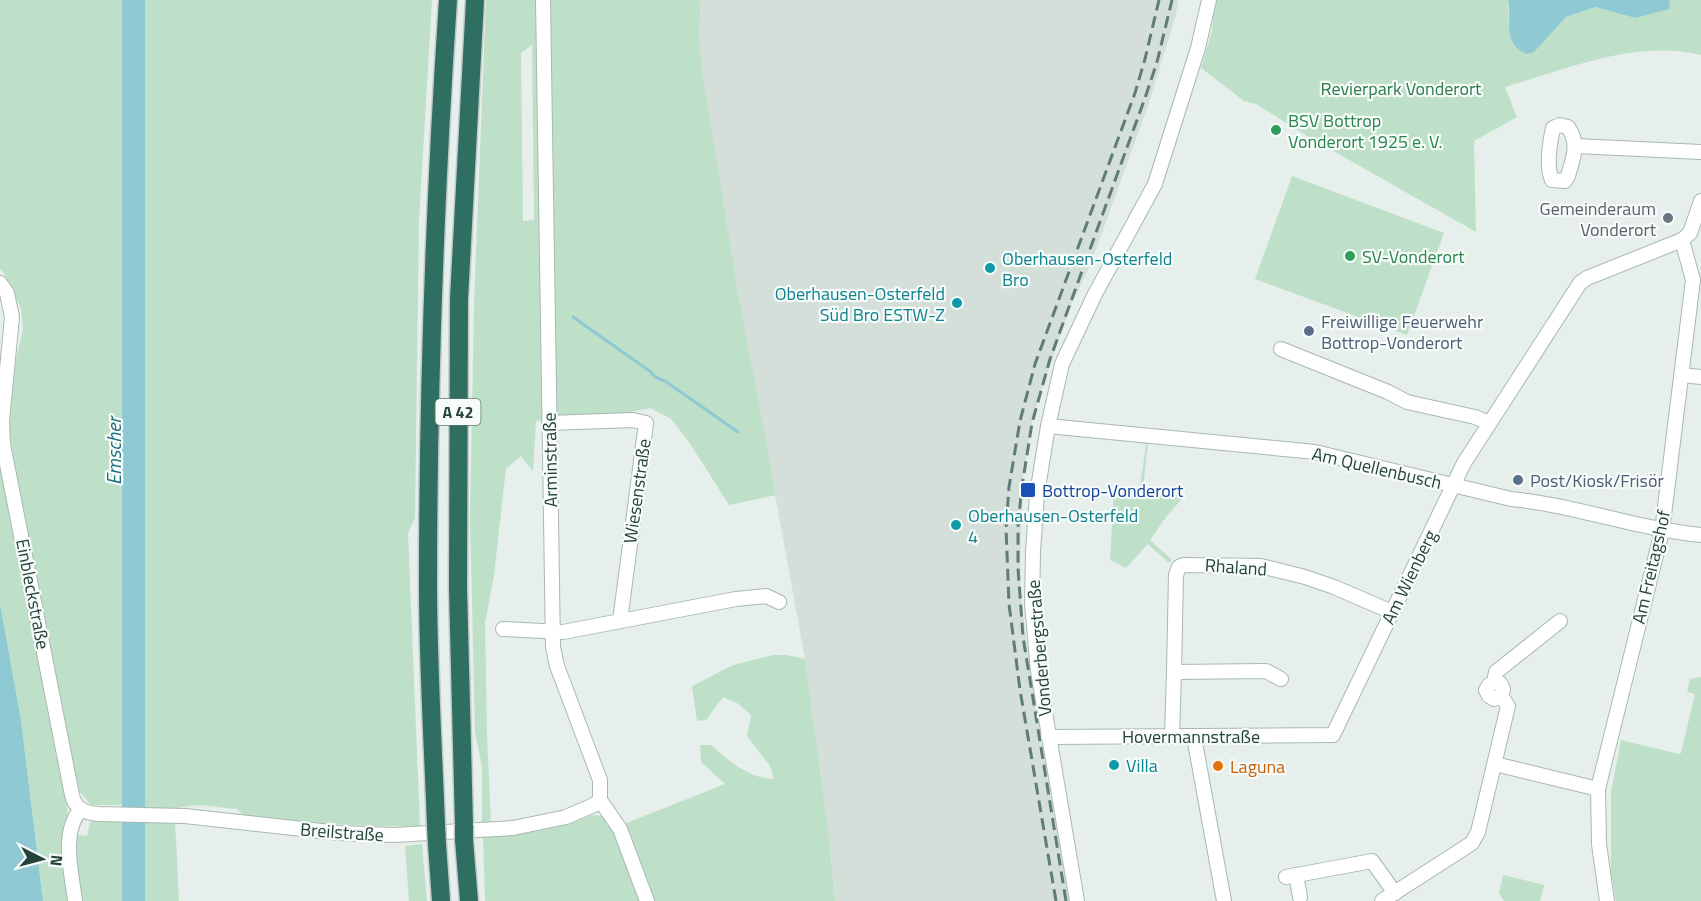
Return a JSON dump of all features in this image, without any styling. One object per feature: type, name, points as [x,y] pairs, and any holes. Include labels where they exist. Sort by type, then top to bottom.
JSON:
[{"type":"highway","name":"A 42","points":[[441,901],[436,825],[428,588],[434,268],[448,0]]},
{"type":"highway","name":"A 42","points":[[469,901],[464,833],[458,588],[459,299],[475,0]]},
{"type":"street","name":"Arminstraße","points":[[543,0],[553,647],[557,666],[600,780],[600,800],[620,830],[647,901]]},
{"type":"street","name":"Vonderbergstraße","points":[[1077,901],[1038,670],[1032,604],[1034,515],[1048,426],[1062,364],[1095,294],[1155,184],[1193,63],[1209,0]]},
{"type":"street","points":[[1576,146],[1701,152]]},
{"type":"street","points":[[1682,240],[1690,232],[1701,201]]},
{"type":"street","name":"Am Freitagshof","points":[[1607,901],[1599,844],[1598,789],[1662,531],[1693,280],[1682,240]]},
{"type":"street","name":"Am Wienberg","points":[[1333,735],[1453,486],[1489,423],[1580,283],[1587,278],[1682,240]]},
{"type":"street","name":"Einbleckstraße","points":[[0,283],[9,299],[12,317],[2,421],[3,444],[72,795],[74,803],[81,809]]},
{"type":"street","points":[[1281,349],[1388,392],[1407,402],[1475,417],[1489,423]]},
{"type":"street","points":[[1682,375],[1701,377]]},
{"type":"street","name":"Wiesenstraße","points":[[549,423],[633,420],[646,423],[620,621]]},
{"type":"street","name":"Am Quellenbusch","points":[[1048,426],[1316,452],[1511,499],[1534,501],[1662,531],[1701,535]]},
{"type":"street","name":"Rhaland","points":[[1172,737],[1176,575],[1179,567],[1183,565],[1261,566],[1334,587],[1392,612]]},
{"type":"street","points":[[503,629],[553,632],[755,597],[766,596],[778,602]]},
{"type":"street","points":[[1382,901],[1472,843],[1478,832],[1508,706],[1501,696],[1502,686],[1494,682],[1496,672],[1560,621]]},
{"type":"street","points":[[1174,672],[1266,671],[1281,679]]},
{"type":"street","name":"Hovermannstraße","points":[[1048,737],[1333,735]]},
{"type":"street","points":[[1194,737],[1224,901]]},
{"type":"street","points":[[1495,764],[1598,789]]},
{"type":"street","name":"Breilstraße","points":[[81,809],[91,813],[185,816],[339,833],[394,835],[513,828],[566,817],[600,800]]},
{"type":"street","points":[[75,901],[70,835],[72,822],[81,809]]},
{"type":"street","points":[[1300,897],[1291,876],[1372,861],[1395,893]]},
{"type":"shaded area","points":[[701,0],[1178,0],[1176,15],[1149,103],[1090,266],[1069,310],[1033,416],[1022,483],[1020,587],[1040,735],[1069,901],[835,901],[828,827],[805,659],[739,297],[703,77],[699,35]]},
{"type":"green space","points":[[0,0],[122,0],[123,805],[91,805],[79,791],[13,456],[8,416],[23,329],[21,308],[0,269]]},
{"type":"green space","points":[[145,0],[432,0],[419,220],[415,518],[408,533],[420,826],[353,825],[287,820],[243,815],[237,809],[199,805],[168,809],[145,808]]},
{"type":"green space","points":[[486,0],[701,0],[699,35],[703,77],[739,297],[776,495],[729,505],[689,442],[671,419],[650,408],[611,416],[536,421],[533,471],[521,456],[506,469],[494,575],[485,623],[491,823],[482,823],[482,767],[475,732],[470,519],[474,304]],"holes":[[[532,45],[534,220],[523,221],[521,53]]]},
{"type":"green space","name":"Revierpark Vonderort","points":[[1215,0],[1508,0],[1509,26],[1527,54],[1534,51],[1566,17],[1595,7],[1635,18],[1669,4],[1670,0],[1701,0],[1701,55],[1677,51],[1627,53],[1602,58],[1505,87],[1517,117],[1474,141],[1476,232],[1307,136],[1256,104],[1244,101],[1201,68],[1212,31]]},
{"type":"green space","name":"SV-Vonderort","points":[[1292,176],[1444,233],[1407,335],[1255,279]]},
{"type":"green space","points":[[1146,443],[1148,443],[1143,488],[1183,498],[1150,540],[1172,560],[1169,563],[1148,544],[1126,568],[1110,560],[1114,487],[1140,488]]},
{"type":"green space","points":[[0,452],[67,803],[68,834],[87,836],[90,822],[123,821],[122,901],[43,901],[21,720],[0,604]]},
{"type":"green space","points":[[773,655],[805,659],[828,827],[835,901],[652,901],[624,824],[725,784],[701,762],[700,745],[711,745],[732,763],[747,772],[774,779],[770,766],[747,736],[751,715],[737,703],[723,697],[706,720],[697,721],[692,686],[733,665]]},
{"type":"green space","points":[[1701,677],[1701,901],[1616,901],[1611,873],[1611,792],[1621,740],[1681,753],[1695,694],[1687,692],[1690,679]]},
{"type":"green space","points":[[592,815],[604,818],[613,826],[642,901],[485,901],[483,837],[539,831]]},
{"type":"green space","points":[[175,820],[179,901],[145,901],[145,821]]},
{"type":"green space","points":[[422,844],[427,901],[409,901],[405,846]]},
{"type":"green space","points":[[1503,875],[1544,885],[1540,901],[1504,901],[1499,893]]},
{"type":"water","points":[[122,0],[145,0],[145,901],[122,901]]},
{"type":"water","points":[[1508,0],[1670,0],[1669,9],[1635,18],[1595,7],[1566,17],[1534,52],[1527,54],[1519,50],[1511,38]]},
{"type":"water","points":[[0,604],[21,720],[43,901],[0,901]]},
{"type":"waterway","points":[[573,317],[655,377],[665,381],[738,432]]},
{"type":"railway","points":[[1056,901],[1020,690],[1009,604],[1006,528],[1009,487],[1020,421],[1035,364],[1135,93],[1159,0]]},
{"type":"railway","points":[[1066,901],[1023,637],[1018,568],[1018,526],[1022,486],[1032,423],[1050,359],[1145,98],[1157,62],[1172,0]]},
{"type":"place","name":"BSV Bottrop Vonderort 1925 e. V.","points":[[1276,130]]},
{"type":"place","name":"Gemeinderaum Vonderort","points":[[1668,218]]},
{"type":"place","name":"SV-Vonderort","points":[[1350,256]]},
{"type":"place","name":"Oberhausen-Osterfeld Bro","points":[[990,268]]},
{"type":"place","name":"Oberhausen-Osterfeld Süd Bro ESTW-Z","points":[[957,303]]},
{"type":"place","name":"Freiwillige Feuerwehr Bottrop-Vonderort","points":[[1309,331]]},
{"type":"place","name":"Post/Kiosk/Frisör","points":[[1518,480]]},
{"type":"place","name":"Bottrop-Vonderort","points":[[1028,490]]},
{"type":"place","name":"Oberhausen-Osterfeld 4","points":[[956,525]]},
{"type":"place","name":"Villa","points":[[1114,765]]},
{"type":"place","name":"Laguna","points":[[1218,766]]},
{"type":"water label","name":"Emscher","points":[[113,451]]}]
